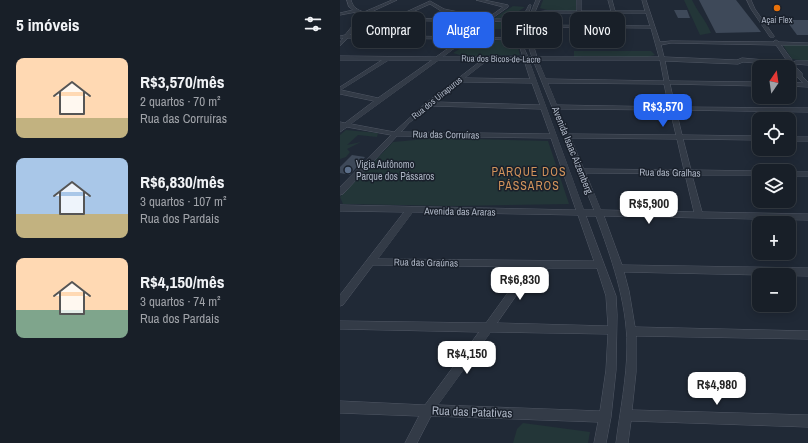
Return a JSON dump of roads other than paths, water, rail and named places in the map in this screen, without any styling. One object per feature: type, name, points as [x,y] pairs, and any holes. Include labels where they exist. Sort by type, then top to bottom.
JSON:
[{"type":"street","points":[[349,0],[350,5],[356,11]]},
{"type":"street","points":[[372,12],[395,0]]},
{"type":"street","points":[[478,0],[507,6],[494,15]]},
{"type":"street","name":"Avenida Isaac Aizemberg","points":[[529,12],[532,0]]},
{"type":"street","name":"Avenida Isaac Aizemberg","points":[[530,12],[535,7],[538,0]]},
{"type":"street","points":[[579,0],[579,12]]},
{"type":"street","points":[[610,0],[612,12]]},
{"type":"street","points":[[644,0],[658,44],[672,108],[699,216]]},
{"type":"street","points":[[749,0],[753,9],[788,60]]},
{"type":"street","points":[[407,12],[428,2],[433,3],[443,10],[455,12]]},
{"type":"street","points":[[535,7],[545,12]]},
{"type":"street","points":[[340,14],[356,11]]},
{"type":"street","points":[[625,12],[647,12]]},
{"type":"street","points":[[562,26],[652,27]]},
{"type":"street","points":[[340,45],[352,31]]},
{"type":"street","points":[[340,37],[433,38]]},
{"type":"street","points":[[656,39],[671,42]]},
{"type":"street","points":[[658,44],[671,42],[808,44]]},
{"type":"street","points":[[340,130],[343,124],[452,48]]},
{"type":"street","name":"Avenida Isaac Aizemberg","points":[[522,48],[525,60],[611,296],[613,369],[600,443]]},
{"type":"street","name":"Avenida Isaac Aizemberg","points":[[531,48],[620,268],[626,293],[631,331],[632,356],[622,443]]},
{"type":"street","name":"Rua dos Bicos-de-Lacre","points":[[340,58],[687,60],[705,62],[720,60],[738,62],[752,60]]},
{"type":"street","points":[[340,90],[388,58]]},
{"type":"street","name":"Rua dos Uirapurus","points":[[340,192],[395,134],[428,104],[486,59]]},
{"type":"street","points":[[796,63],[808,63]]},
{"type":"street","points":[[796,68],[800,74],[799,76],[808,85]]},
{"type":"street","points":[[460,80],[533,81]]},
{"type":"street","points":[[545,81],[752,84]]},
{"type":"street","points":[[796,84],[808,85]]},
{"type":"street","points":[[340,90],[378,100]]},
{"type":"street","points":[[428,104],[542,106]]},
{"type":"street","points":[[556,107],[808,110]]},
{"type":"street","name":"Rua das Corruíras","points":[[343,124],[395,134],[553,136]]},
{"type":"street","points":[[567,136],[752,138]]},
{"type":"street","points":[[796,139],[808,139]]},
{"type":"street","name":"Rua das Gralhas","points":[[581,171],[752,173]]},
{"type":"street","points":[[796,174],[808,174]]},
{"type":"street","name":"Avenida das Araras","points":[[340,208],[599,214]]},
{"type":"street","points":[[340,302],[410,210]]},
{"type":"street","points":[[599,214],[808,217]]},
{"type":"street","name":"Rua das Graúnas","points":[[371,262],[600,265]]},
{"type":"street","points":[[411,443],[428,410],[524,277],[528,264]]},
{"type":"street","points":[[620,268],[808,272]]},
{"type":"street","points":[[340,325],[613,330]]},
{"type":"street","points":[[631,331],[808,335]]},
{"type":"street","name":"Rua das Patativas","points":[[340,407],[605,417]]},
{"type":"street","points":[[626,415],[808,421]]},
{"type":"place","name":"Açaí Flex","points":[[777,8]]},
{"type":"place","name":"Vigia Autônomo Parque dos Pássaros","points":[[348,170]]},
{"type":"district","name":"PARQUE DOS PÁSSAROS","points":[[529,179]]}]
